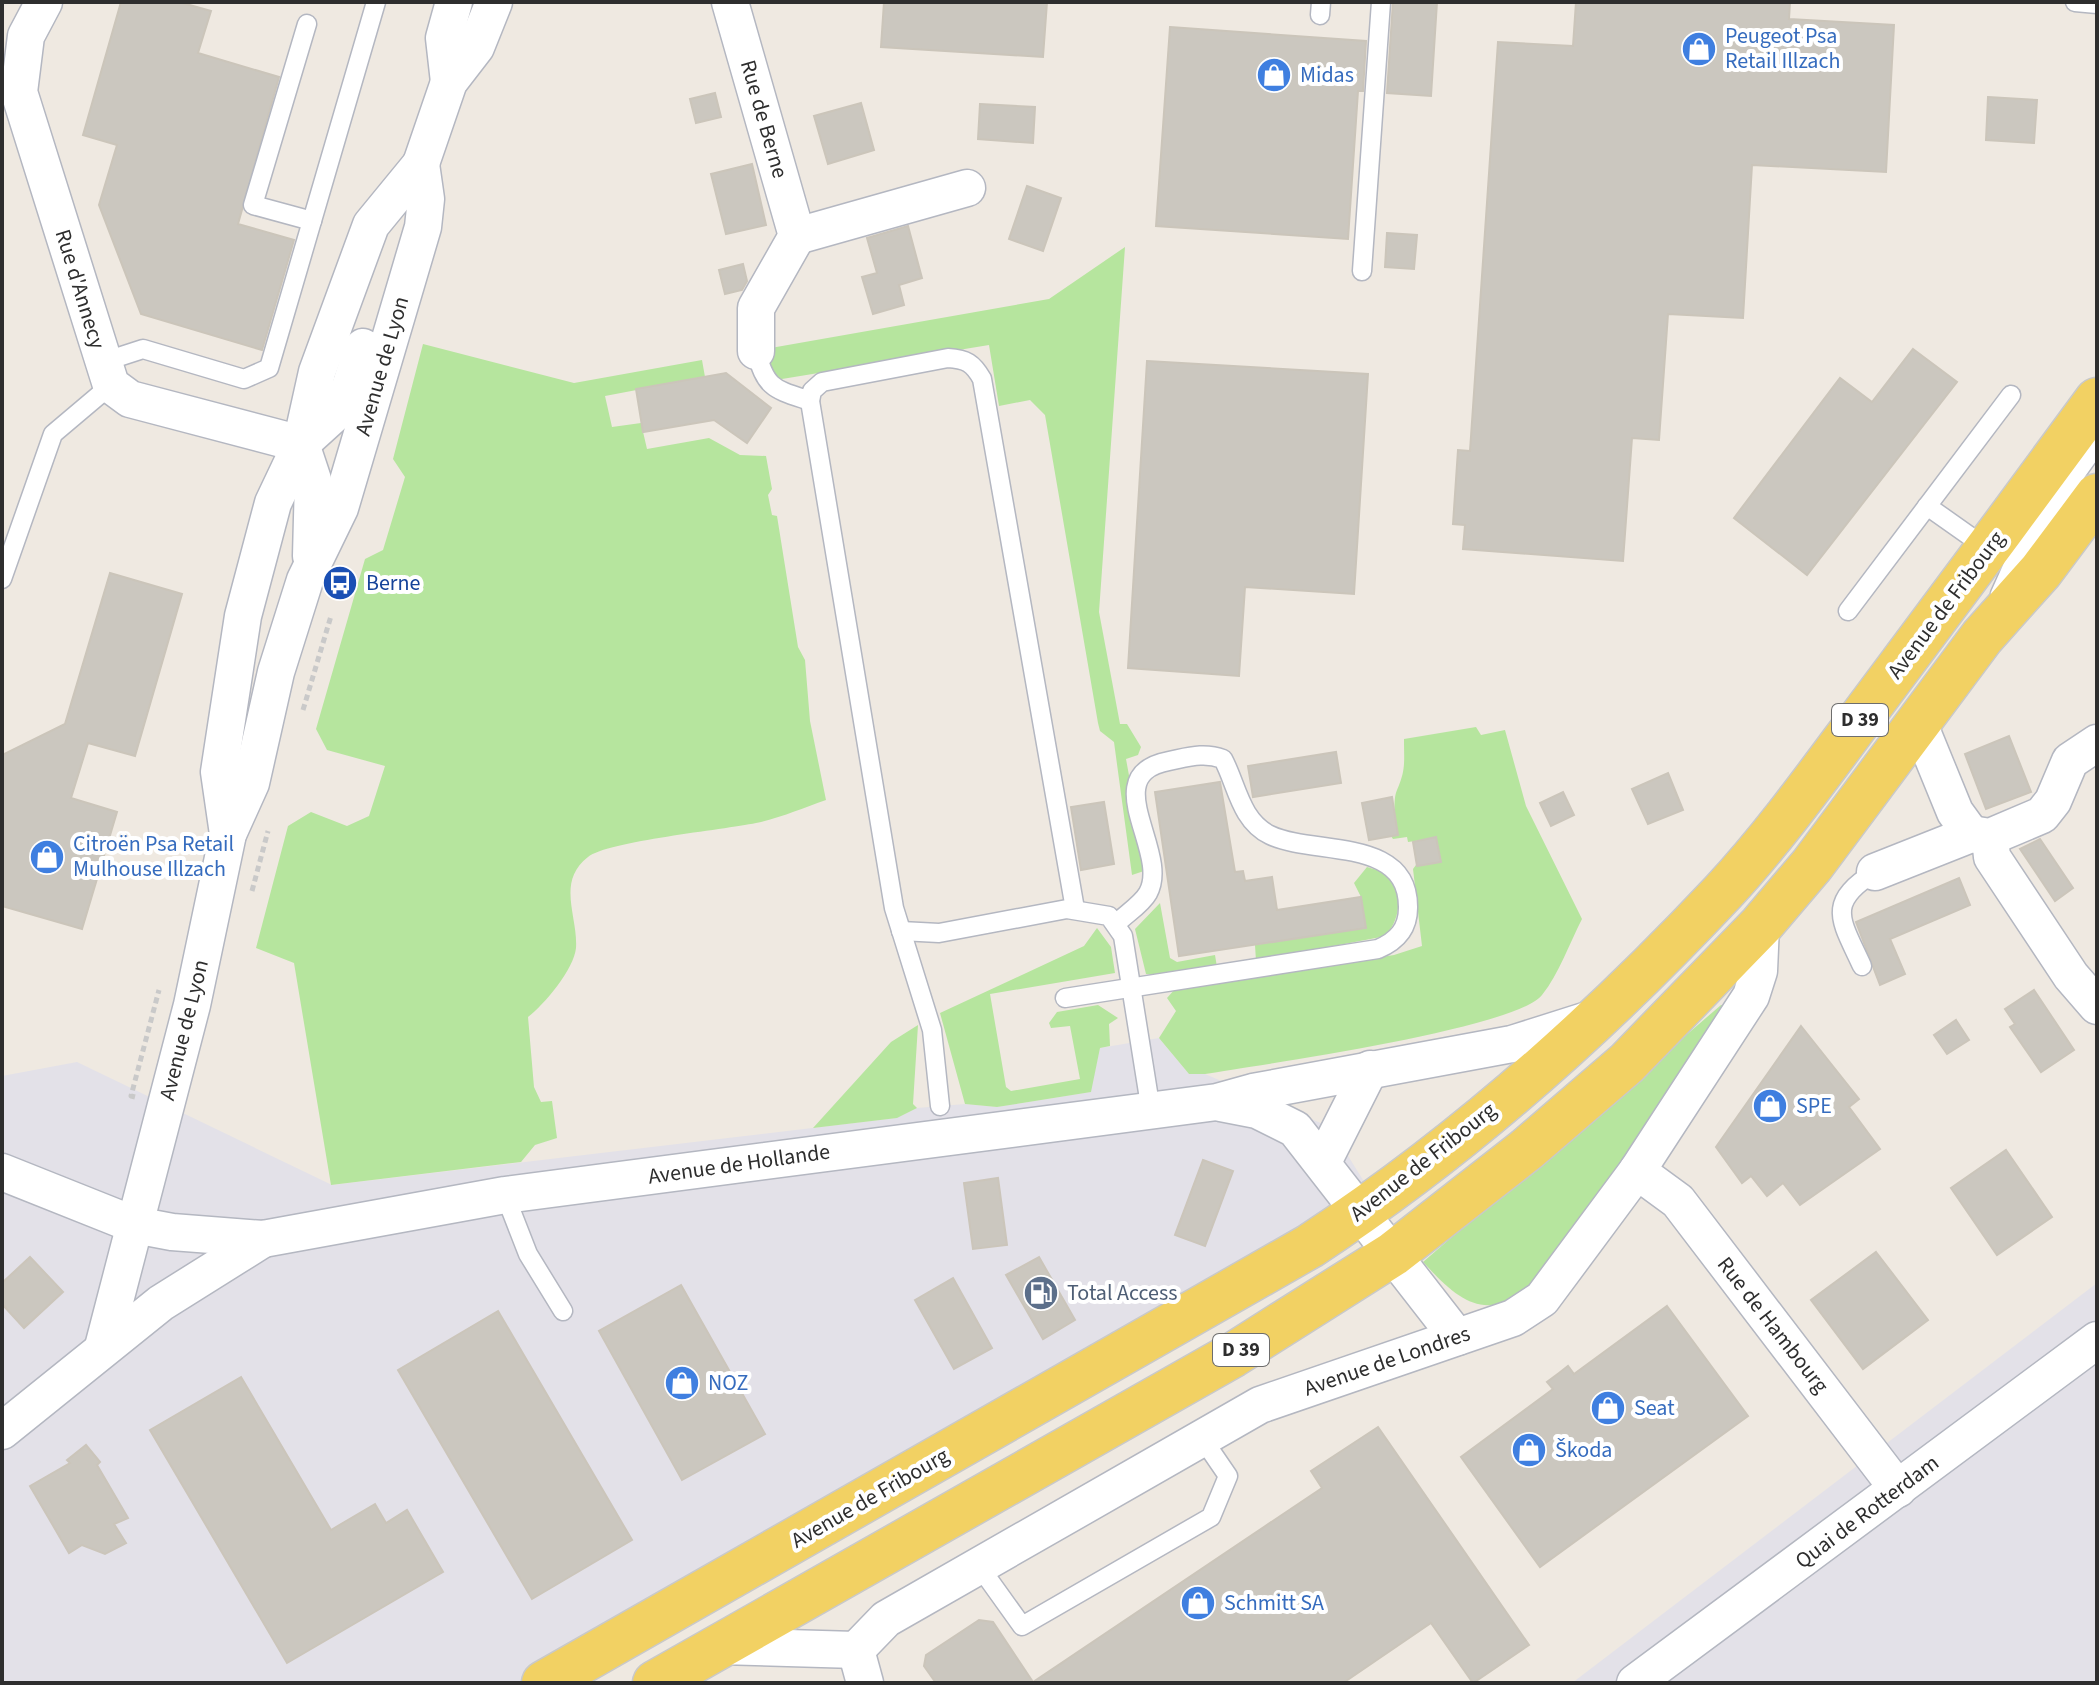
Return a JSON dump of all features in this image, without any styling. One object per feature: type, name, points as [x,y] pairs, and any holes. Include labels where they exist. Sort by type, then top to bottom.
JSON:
[{"type":"main road","name":"Avenue de Fribourg","points":[[544,1683],[1105,1365],[1362,1212],[1497,1105],[1596,1018],[1724,890],[1831,758],[2097,400]]},
{"type":"main road","name":"D 39","points":[[655,1683],[1233,1355],[1393,1254],[1526,1150],[1627,1063],[1761,925],[1919,724],[1982,637],[2041,571],[2097,496]]},
{"type":"street","name":"Rue d'Annecy","points":[[44,2],[26,36],[19,92],[107,373]]},
{"type":"street","name":"Avenue de Lyon","points":[[449,82],[444,38],[454,2]]},
{"type":"street","name":"Avenue de Lyon","points":[[228,834],[219,772],[243,616],[273,503],[301,444],[317,372],[371,225],[421,164],[449,82],[476,47],[494,2]]},
{"type":"street","name":"Rue de Berne","points":[[730,2],[797,236]]},
{"type":"street","name":"Avenue de Lyon","points":[[135,1225],[192,1005],[228,834],[251,783],[276,672],[311,562],[340,508],[423,227],[426,199],[421,164]]},
{"type":"street","points":[[756,351],[756,308],[797,236],[967,188]]},
{"type":"street","points":[[107,373],[130,399],[301,444]]},
{"type":"street","name":"Avenue de Lyon","points":[[301,444],[313,480],[311,562]]},
{"type":"street","points":[[1919,724],[1955,812],[1981,836],[2071,976],[2097,1006]]},
{"type":"street","points":[[1875,872],[2042,815],[2053,801],[2070,761],[2097,743]]},
{"type":"street","name":"Avenue de Londres","points":[[861,1666],[886,1619],[1260,1405],[1513,1318],[1542,1299],[1637,1171],[1751,996],[1759,971],[1761,925]]},
{"type":"street","name":"Avenue de Hollande","points":[[2,1172],[135,1225],[172,1232],[263,1239],[941,1122],[1151,1111],[1217,1102],[1370,1069],[1512,1044],[1596,1018]]},
{"type":"street","points":[[1323,1162],[1370,1069]]},
{"type":"street","name":"Avenue de Hollande","points":[[1217,1102],[1282,1120],[1295,1129],[1457,1337]]},
{"type":"street","name":"Rue de Hambourg","points":[[1637,1171],[1678,1201],[1888,1475]]},
{"type":"street","points":[[103,1347],[135,1225]]},
{"type":"street","name":"Avenue de Hollande","points":[[2,1431],[161,1303],[263,1239]]},
{"type":"street","name":"Quai de Rotterdam","points":[[1635,1683],[1888,1475],[2097,1340]]},
{"type":"street","points":[[720,1646],[861,1666]]},
{"type":"lane","points":[[2,579],[53,434],[107,373],[143,349],[244,379],[269,368],[376,2]]},
{"type":"lane","points":[[1362,271],[1381,2]]},
{"type":"lane","points":[[2075,2],[2097,4]]},
{"type":"lane","points":[[307,24],[253,205],[312,221]]},
{"type":"lane","points":[[756,351],[764,381],[778,391],[810,401]]},
{"type":"lane","points":[[941,1122],[932,1030],[894,908],[810,401],[812,391],[832,379],[948,358],[963,359],[974,365],[982,379],[1075,909]]},
{"type":"lane","points":[[1848,611],[2011,395]]},
{"type":"lane","points":[[1982,637],[2017,556],[2097,444]]},
{"type":"lane","points":[[1927,506],[1988,549]]},
{"type":"lane","points":[[1065,998],[1378,949],[1392,943],[1405,928],[1408,907],[1404,883],[1392,866],[1375,858],[1270,835],[1241,807],[1223,759],[1208,753],[1149,765],[1138,778],[1137,795],[1152,877],[1148,893],[1117,923]]},
{"type":"lane","points":[[1862,966],[1844,925],[1843,901],[1848,890],[1875,872]]},
{"type":"lane","points":[[901,931],[939,933],[1075,909],[1109,916],[1117,923],[1123,936],[1151,1111]]},
{"type":"lane","points":[[505,1195],[528,1254],[563,1311]]},
{"type":"lane","points":[[979,1566],[1022,1626],[1211,1517],[1228,1476],[1202,1438]]},
{"type":"shaded area","points":[[1159,1038],[1189,1074],[1205,1074],[1330,1127],[1388,1220],[585,1683],[2,1683],[2,1076],[77,1062],[332,1185],[896,1118],[917,1108],[965,1104],[997,1107],[1090,1092],[1100,1048]]},
{"type":"shaded area","points":[[2097,1283],[2097,1683],[1572,1683]]},
{"type":"green space","points":[[1125,247],[1099,612],[1120,724],[1127,724],[1141,747],[1138,755],[1126,759],[1145,863],[1144,871],[1132,875],[1114,742],[1100,731],[1098,723],[1045,415],[1030,400],[999,406],[989,345],[782,379],[773,378],[765,349],[1049,299]]},
{"type":"green space","points":[[423,344],[574,383],[702,360],[705,377],[605,396],[612,427],[641,423],[647,449],[709,438],[740,455],[766,456],[772,489],[768,495],[772,515],[777,516],[798,647],[805,660],[810,721],[826,800],[756,823],[618,846],[588,857],[578,867],[571,888],[576,936],[574,957],[557,986],[528,1017],[534,1087],[541,1102],[552,1101],[557,1138],[535,1145],[521,1162],[331,1185],[294,963],[256,948],[288,826],[311,812],[347,826],[369,816],[385,766],[327,750],[316,729],[365,559],[383,550],[405,477],[393,459]]},
{"type":"green space","points":[[1476,727],[1481,735],[1505,730],[1526,806],[1582,919],[1559,968],[1542,995],[1522,1008],[1438,1033],[1277,1063],[1189,1074],[1159,1038],[1176,1011],[1167,998],[1175,989],[1394,955],[1422,946],[1413,869],[1436,838],[1408,842],[1407,837],[1393,839],[1391,836],[1396,795],[1403,771],[1404,739]]},
{"type":"green space","points":[[1367,867],[1387,873],[1395,889],[1397,913],[1386,936],[1256,961],[1255,945],[1365,928],[1361,897],[1354,883]]},
{"type":"green space","points":[[1160,903],[1170,958],[1177,962],[1215,955],[1217,967],[1160,976],[1146,974],[1135,929]]},
{"type":"green space","points":[[1097,928],[1111,947],[1115,973],[990,994],[1006,1087],[1011,1091],[1080,1079],[1070,1026],[1051,1028],[1049,1023],[1057,1012],[1098,1005],[1118,1018],[1109,1024],[1110,1046],[1100,1048],[1091,1092],[997,1107],[965,1104],[940,1013],[1084,946]]},
{"type":"green space","points":[[1721,1005],[1730,1007],[1534,1285],[1501,1303],[1474,1303],[1449,1288],[1423,1262]]},
{"type":"green space","points":[[918,1025],[913,1104],[917,1108],[897,1118],[813,1128],[891,1042]]},
{"type":"building","points":[[121,2],[179,2],[211,11],[198,53],[279,77],[238,224],[294,240],[262,350],[141,314],[99,205],[117,145],[83,135]]},
{"type":"building","points":[[884,2],[1047,2],[1043,57],[881,47]]},
{"type":"building","points":[[1393,2],[1437,2],[1431,96],[1387,93]]},
{"type":"building","points":[[1576,2],[1790,2],[1789,19],[1894,25],[1886,172],[1752,165],[1743,318],[1668,314],[1659,440],[1632,438],[1623,561],[1463,549],[1465,525],[1453,524],[1458,450],[1470,451],[1498,42],[1573,46]]},
{"type":"building","points":[[1170,27],[1366,41],[1363,91],[1358,91],[1348,239],[1156,226]]},
{"type":"building","points":[[715,93],[721,117],[696,123],[690,99]]},
{"type":"building","points":[[1988,97],[2037,100],[2034,143],[1986,140]]},
{"type":"building","points":[[861,103],[874,150],[828,164],[814,116]]},
{"type":"building","points":[[980,104],[1035,107],[1033,143],[978,139]]},
{"type":"building","points":[[752,164],[766,225],[726,234],[711,174]]},
{"type":"building","points":[[1027,186],[1061,198],[1043,251],[1009,239]]},
{"type":"building","points":[[908,226],[922,278],[899,285],[904,305],[873,314],[862,277],[877,273],[867,238]]},
{"type":"building","points":[[1387,233],[1417,235],[1414,269],[1385,267]]},
{"type":"building","points":[[743,264],[747,281],[742,290],[725,294],[719,270]]},
{"type":"building","points":[[1913,349],[1957,382],[1807,575],[1734,518],[1840,378],[1872,402]]},
{"type":"building","points":[[1147,361],[1368,374],[1354,594],[1245,587],[1239,676],[1128,668]]},
{"type":"building","points":[[726,373],[771,408],[747,443],[714,420],[643,432],[636,389]]},
{"type":"building","points":[[110,573],[182,594],[135,756],[88,743],[71,798],[117,812],[82,929],[2,906],[2,755],[65,724]]},
{"type":"building","points":[[2009,736],[2031,792],[1986,809],[1965,754]]},
{"type":"building","points":[[1336,752],[1341,783],[1253,797],[1248,766]]},
{"type":"building","points":[[1668,773],[1683,810],[1648,824],[1632,789]]},
{"type":"building","points":[[1220,782],[1235,872],[1243,871],[1245,881],[1272,877],[1277,910],[1361,897],[1366,928],[1179,956],[1155,792]]},
{"type":"building","points":[[1563,792],[1574,815],[1551,826],[1540,803]]},
{"type":"building","points":[[1392,797],[1398,835],[1369,840],[1362,803]]},
{"type":"building","points":[[1104,802],[1114,864],[1081,870],[1071,807]]},
{"type":"building","points":[[1436,837],[1441,862],[1417,866],[1413,842]]},
{"type":"building","points":[[2040,839],[2073,888],[2055,901],[2020,849]]},
{"type":"building","points":[[1959,878],[1970,905],[1890,939],[1905,974],[1880,985],[1856,922]]},
{"type":"building","points":[[2034,990],[2074,1050],[2041,1072],[2010,1027],[2015,1024],[2005,1009]]},
{"type":"building","points":[[1956,1020],[1969,1040],[1947,1054],[1934,1035]]},
{"type":"building","points":[[1801,1026],[1859,1099],[1849,1107],[1880,1149],[1800,1205],[1783,1183],[1767,1196],[1751,1176],[1742,1183],[1716,1147]]},
{"type":"building","points":[[2006,1150],[2052,1217],[1997,1255],[1951,1188]]},
{"type":"building","points":[[1203,1160],[1233,1171],[1205,1246],[1175,1235]]},
{"type":"building","points":[[998,1178],[1007,1245],[973,1249],[964,1183]]},
{"type":"building","points":[[1876,1252],[1928,1320],[1863,1369],[1811,1300]]},
{"type":"building","points":[[30,1257],[63,1292],[24,1328],[2,1304],[2,1283]]},
{"type":"building","points":[[1039,1257],[1075,1320],[1043,1339],[1006,1275]]},
{"type":"building","points":[[953,1278],[992,1348],[954,1369],[915,1300]]},
{"type":"building","name":"NOZ","points":[[681,1285],[765,1434],[682,1480],[599,1331]]},
{"type":"building","points":[[1667,1306],[1748,1416],[1540,1567],[1461,1457],[1553,1389],[1547,1382],[1568,1366],[1574,1374]]},
{"type":"building","points":[[498,1311],[632,1540],[532,1599],[398,1370]]},
{"type":"building","points":[[241,1377],[331,1530],[375,1504],[386,1523],[407,1510],[443,1572],[287,1663],[150,1430]]},
{"type":"building","points":[[1378,1427],[1529,1645],[1473,1683],[1431,1623],[1343,1683],[936,1683],[924,1666],[926,1655],[979,1620],[993,1622],[1033,1682],[1322,1488],[1311,1471]]},
{"type":"building","points":[[86,1445],[100,1462],[97,1465],[128,1518],[114,1524],[126,1543],[105,1554],[82,1545],[69,1553],[30,1486],[70,1463],[67,1460]]},
{"type":"place","name":"Peugeot Psa Retail Illzach","points":[[1699,49]]},
{"type":"place","name":"Midas","points":[[1274,75]]},
{"type":"place","name":"Berne","points":[[340,583]]},
{"type":"place","name":"Citroën Psa Retail Mulhouse Illzach","points":[[47,857]]},
{"type":"place","name":"SPE","points":[[1770,1106]]},
{"type":"place","name":"Total Access","points":[[1041,1293]]},
{"type":"place","name":"NOZ","points":[[682,1383]]},
{"type":"place","name":"Seat","points":[[1608,1408]]},
{"type":"place","name":"Škoda","points":[[1529,1450]]},
{"type":"place","name":"Schmitt SA","points":[[1198,1603]]}]
